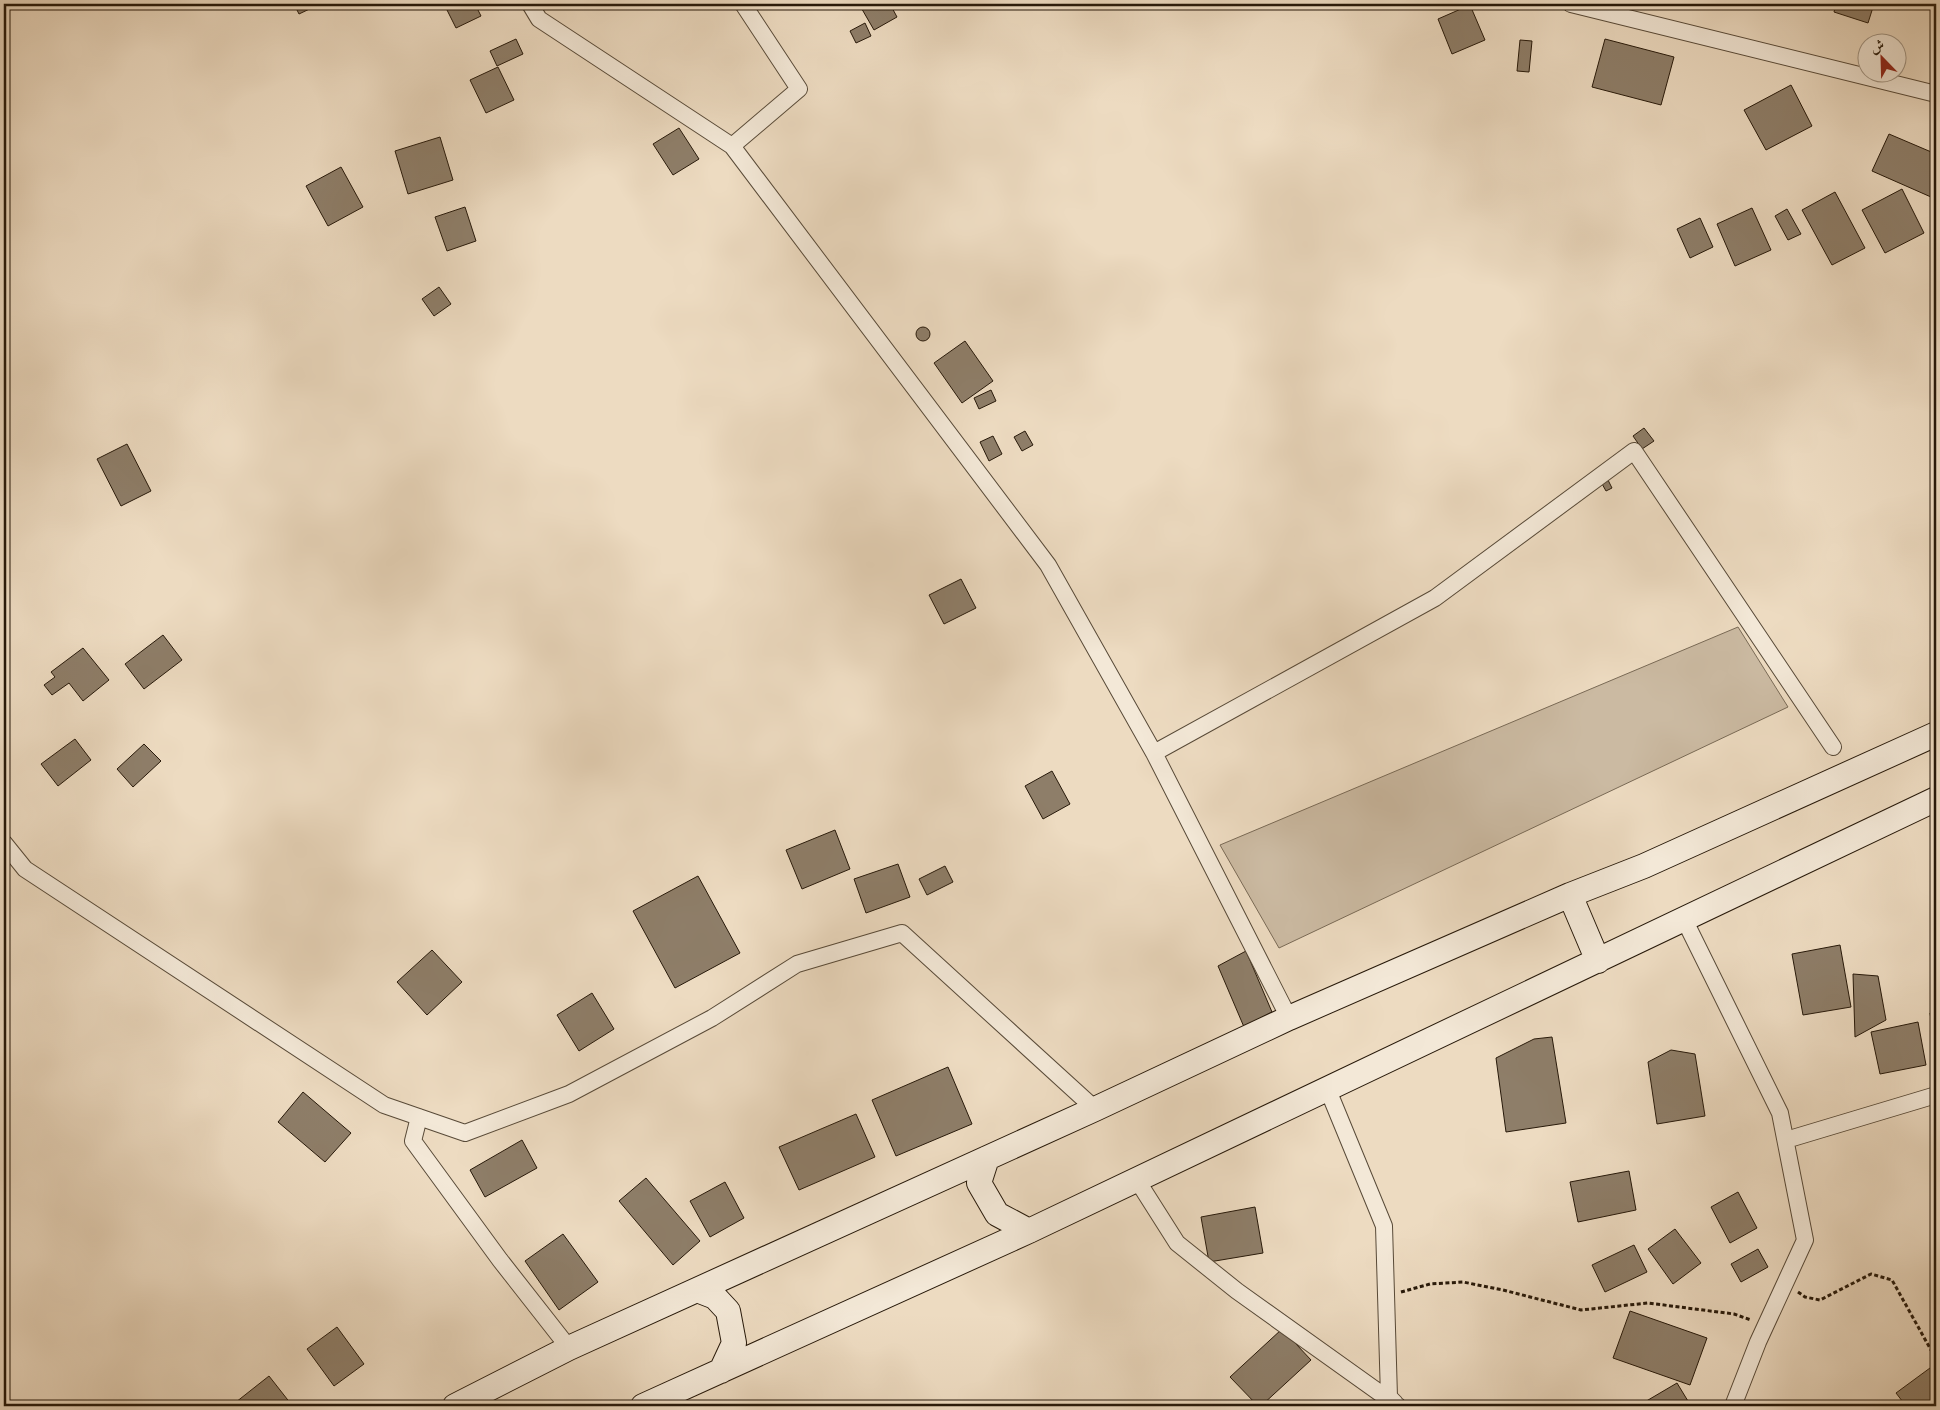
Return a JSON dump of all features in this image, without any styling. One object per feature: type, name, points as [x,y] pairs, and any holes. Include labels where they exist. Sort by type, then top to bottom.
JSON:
[{"type":"main road","points":[[455,1406],[569,1348],[1096,1109],[1290,1018],[1570,895],[1644,866],[1936,734]]},
{"type":"main road","points":[[642,1406],[1029,1231],[1936,799]]},
{"type":"main road","points":[[1570,895],[1598,961]]},
{"type":"main road","points":[[987,1158],[979,1182],[997,1214],[1029,1231]]},
{"type":"main road","points":[[697,1290],[715,1298],[728,1311],[734,1343],[721,1371]]},
{"type":"street","points":[[530,4],[539,19],[732,146],[1048,565],[1154,753],[1290,1018]]},
{"type":"street","points":[[732,146],[800,88],[743,4]]},
{"type":"street","points":[[1571,4],[1936,94]]},
{"type":"street","points":[[1154,753],[1434,598],[1634,451],[1833,747]]},
{"type":"street","points":[[4,843],[25,869],[384,1105],[465,1134],[561,1097],[712,1018],[797,964],[902,933],[1096,1109]]},
{"type":"street","points":[[1684,919],[1780,1113],[1805,1240],[1766,1326],[1733,1406]]},
{"type":"street","points":[[1328,1090],[1384,1226],[1389,1397],[1398,1406]]},
{"type":"street","points":[[1786,1140],[1936,1095]]},
{"type":"street","points":[[418,1117],[413,1141],[500,1260],[569,1348]]},
{"type":"street","points":[[1137,1180],[1177,1243],[1237,1291],[1398,1406]]},
{"type":"path","points":[[1786,1283],[1805,1297],[1820,1300],[1871,1274],[1892,1280],[1936,1359]]},
{"type":"path","points":[[1386,1295],[1430,1284],[1463,1282],[1581,1310],[1648,1303],[1734,1314],[1766,1326]]},
{"type":"shaded area","points":[[1738,627],[1788,707],[1279,948],[1220,845]]},
{"type":"building","points":[[294,4],[320,4],[299,14]]},
{"type":"building","points":[[449,4],[475,4],[481,16],[456,28],[445,6]]},
{"type":"building","points":[[859,4],[890,4],[897,17],[874,30]]},
{"type":"building","points":[[1836,4],[1874,4],[1868,23],[1834,12]]},
{"type":"building","points":[[1470,5],[1485,40],[1452,54],[1438,19]]},
{"type":"building","points":[[865,23],[871,36],[856,43],[850,31]]},
{"type":"building","points":[[516,39],[523,54],[497,66],[490,51]]},
{"type":"building","points":[[1605,39],[1674,57],[1661,105],[1592,87]]},
{"type":"building","points":[[1520,40],[1532,41],[1529,72],[1517,71]]},
{"type":"building","points":[[498,67],[514,100],[486,113],[470,80]]},
{"type":"building","points":[[1791,85],[1812,126],[1766,150],[1744,110]]},
{"type":"building","points":[[679,128],[699,159],[673,175],[653,144]]},
{"type":"building","points":[[1889,134],[1936,154],[1936,187],[1931,197],[1872,171]]},
{"type":"building","points":[[440,137],[453,180],[408,194],[395,151]]},
{"type":"building","points":[[341,167],[363,207],[328,226],[306,186]]},
{"type":"building","points":[[1902,189],[1924,233],[1885,253],[1862,210]]},
{"type":"building","points":[[1835,192],[1865,248],[1832,265],[1802,210]]},
{"type":"building","points":[[465,207],[476,241],[447,251],[435,217]]},
{"type":"building","points":[[1752,208],[1771,250],[1735,266],[1717,224]]},
{"type":"building","points":[[1787,209],[1801,234],[1788,240],[1775,216]]},
{"type":"building","points":[[1700,218],[1713,247],[1690,258],[1677,229]]},
{"type":"building","points":[[439,287],[451,304],[434,316],[422,299]]},
{"type":"building","points":[[920,327],[926,327],[930,334],[926,341],[920,341],[916,337],[916,331]]},
{"type":"building","points":[[965,341],[993,381],[962,403],[934,363]]},
{"type":"building","points":[[991,390],[996,401],[979,409],[974,398]]},
{"type":"building","points":[[1644,428],[1654,441],[1642,449],[1633,436]]},
{"type":"building","points":[[1025,431],[1033,445],[1022,451],[1014,437]]},
{"type":"building","points":[[993,436],[1002,454],[989,461],[980,442]]},
{"type":"building","points":[[127,444],[151,491],[121,506],[97,459]]},
{"type":"building","points":[[1607,478],[1612,488],[1606,491],[1601,482]]},
{"type":"building","points":[[961,579],[976,608],[944,624],[929,595]]},
{"type":"building","points":[[163,635],[182,660],[144,689],[125,664]]},
{"type":"building","points":[[83,648],[109,680],[83,701],[69,683],[52,695],[44,685],[55,677],[51,672]]},
{"type":"building","points":[[75,739],[91,760],[58,786],[41,764]]},
{"type":"building","points":[[144,744],[161,761],[133,787],[117,769]]},
{"type":"building","points":[[1052,771],[1070,804],[1043,819],[1025,786]]},
{"type":"building","points":[[835,830],[850,869],[802,889],[786,850]]},
{"type":"building","points":[[898,864],[910,897],[866,913],[854,879]]},
{"type":"building","points":[[945,866],[953,882],[927,895],[919,879]]},
{"type":"building","points":[[698,876],[740,953],[675,988],[633,911]]},
{"type":"building","points":[[1840,945],[1851,1007],[1803,1015],[1792,954]]},
{"type":"building","points":[[432,950],[462,982],[427,1015],[397,982]]},
{"type":"building","points":[[1246,951],[1272,1012],[1244,1027],[1218,966]]},
{"type":"building","points":[[1853,974],[1878,976],[1886,1020],[1855,1037]]},
{"type":"building","points":[[592,993],[614,1029],[579,1051],[557,1015]]},
{"type":"building","points":[[1936,1012],[1936,1054],[1930,1013]]},
{"type":"building","points":[[1918,1022],[1926,1065],[1880,1074],[1871,1032]]},
{"type":"building","points":[[1552,1037],[1566,1123],[1506,1132],[1496,1058],[1534,1039]]},
{"type":"building","points":[[1671,1050],[1695,1054],[1705,1116],[1657,1124],[1648,1062]]},
{"type":"building","points":[[948,1067],[972,1124],[896,1156],[872,1100]]},
{"type":"building","points":[[303,1092],[351,1133],[325,1162],[278,1122]]},
{"type":"building","points":[[856,1114],[875,1157],[799,1190],[779,1147]]},
{"type":"building","points":[[522,1140],[537,1168],[485,1197],[470,1170]]},
{"type":"building","points":[[1629,1171],[1636,1210],[1578,1222],[1570,1182]]},
{"type":"building","points":[[646,1178],[700,1241],[673,1265],[619,1201]]},
{"type":"building","points":[[725,1182],[744,1218],[710,1237],[690,1201]]},
{"type":"building","points":[[1738,1192],[1757,1228],[1730,1243],[1711,1207]]},
{"type":"building","points":[[1255,1207],[1263,1253],[1209,1262],[1201,1217]]},
{"type":"building","points":[[1675,1229],[1701,1263],[1673,1284],[1648,1249]]},
{"type":"building","points":[[563,1234],[598,1282],[559,1310],[525,1261]]},
{"type":"building","points":[[1634,1245],[1647,1272],[1605,1292],[1592,1265]]},
{"type":"building","points":[[1758,1249],[1768,1267],[1741,1282],[1731,1264]]},
{"type":"building","points":[[1630,1311],[1707,1338],[1690,1385],[1613,1358]]},
{"type":"building","points":[[337,1327],[364,1364],[334,1386],[307,1349]]},
{"type":"building","points":[[1282,1329],[1311,1360],[1261,1406],[1258,1406],[1230,1377]]},
{"type":"building","points":[[1930,1368],[1936,1376],[1936,1404],[1933,1406],[1906,1406],[1896,1393]]},
{"type":"building","points":[[269,1376],[291,1404],[288,1406],[231,1406]]},
{"type":"building","points":[[1677,1383],[1691,1406],[1645,1406],[1643,1403]]}]
